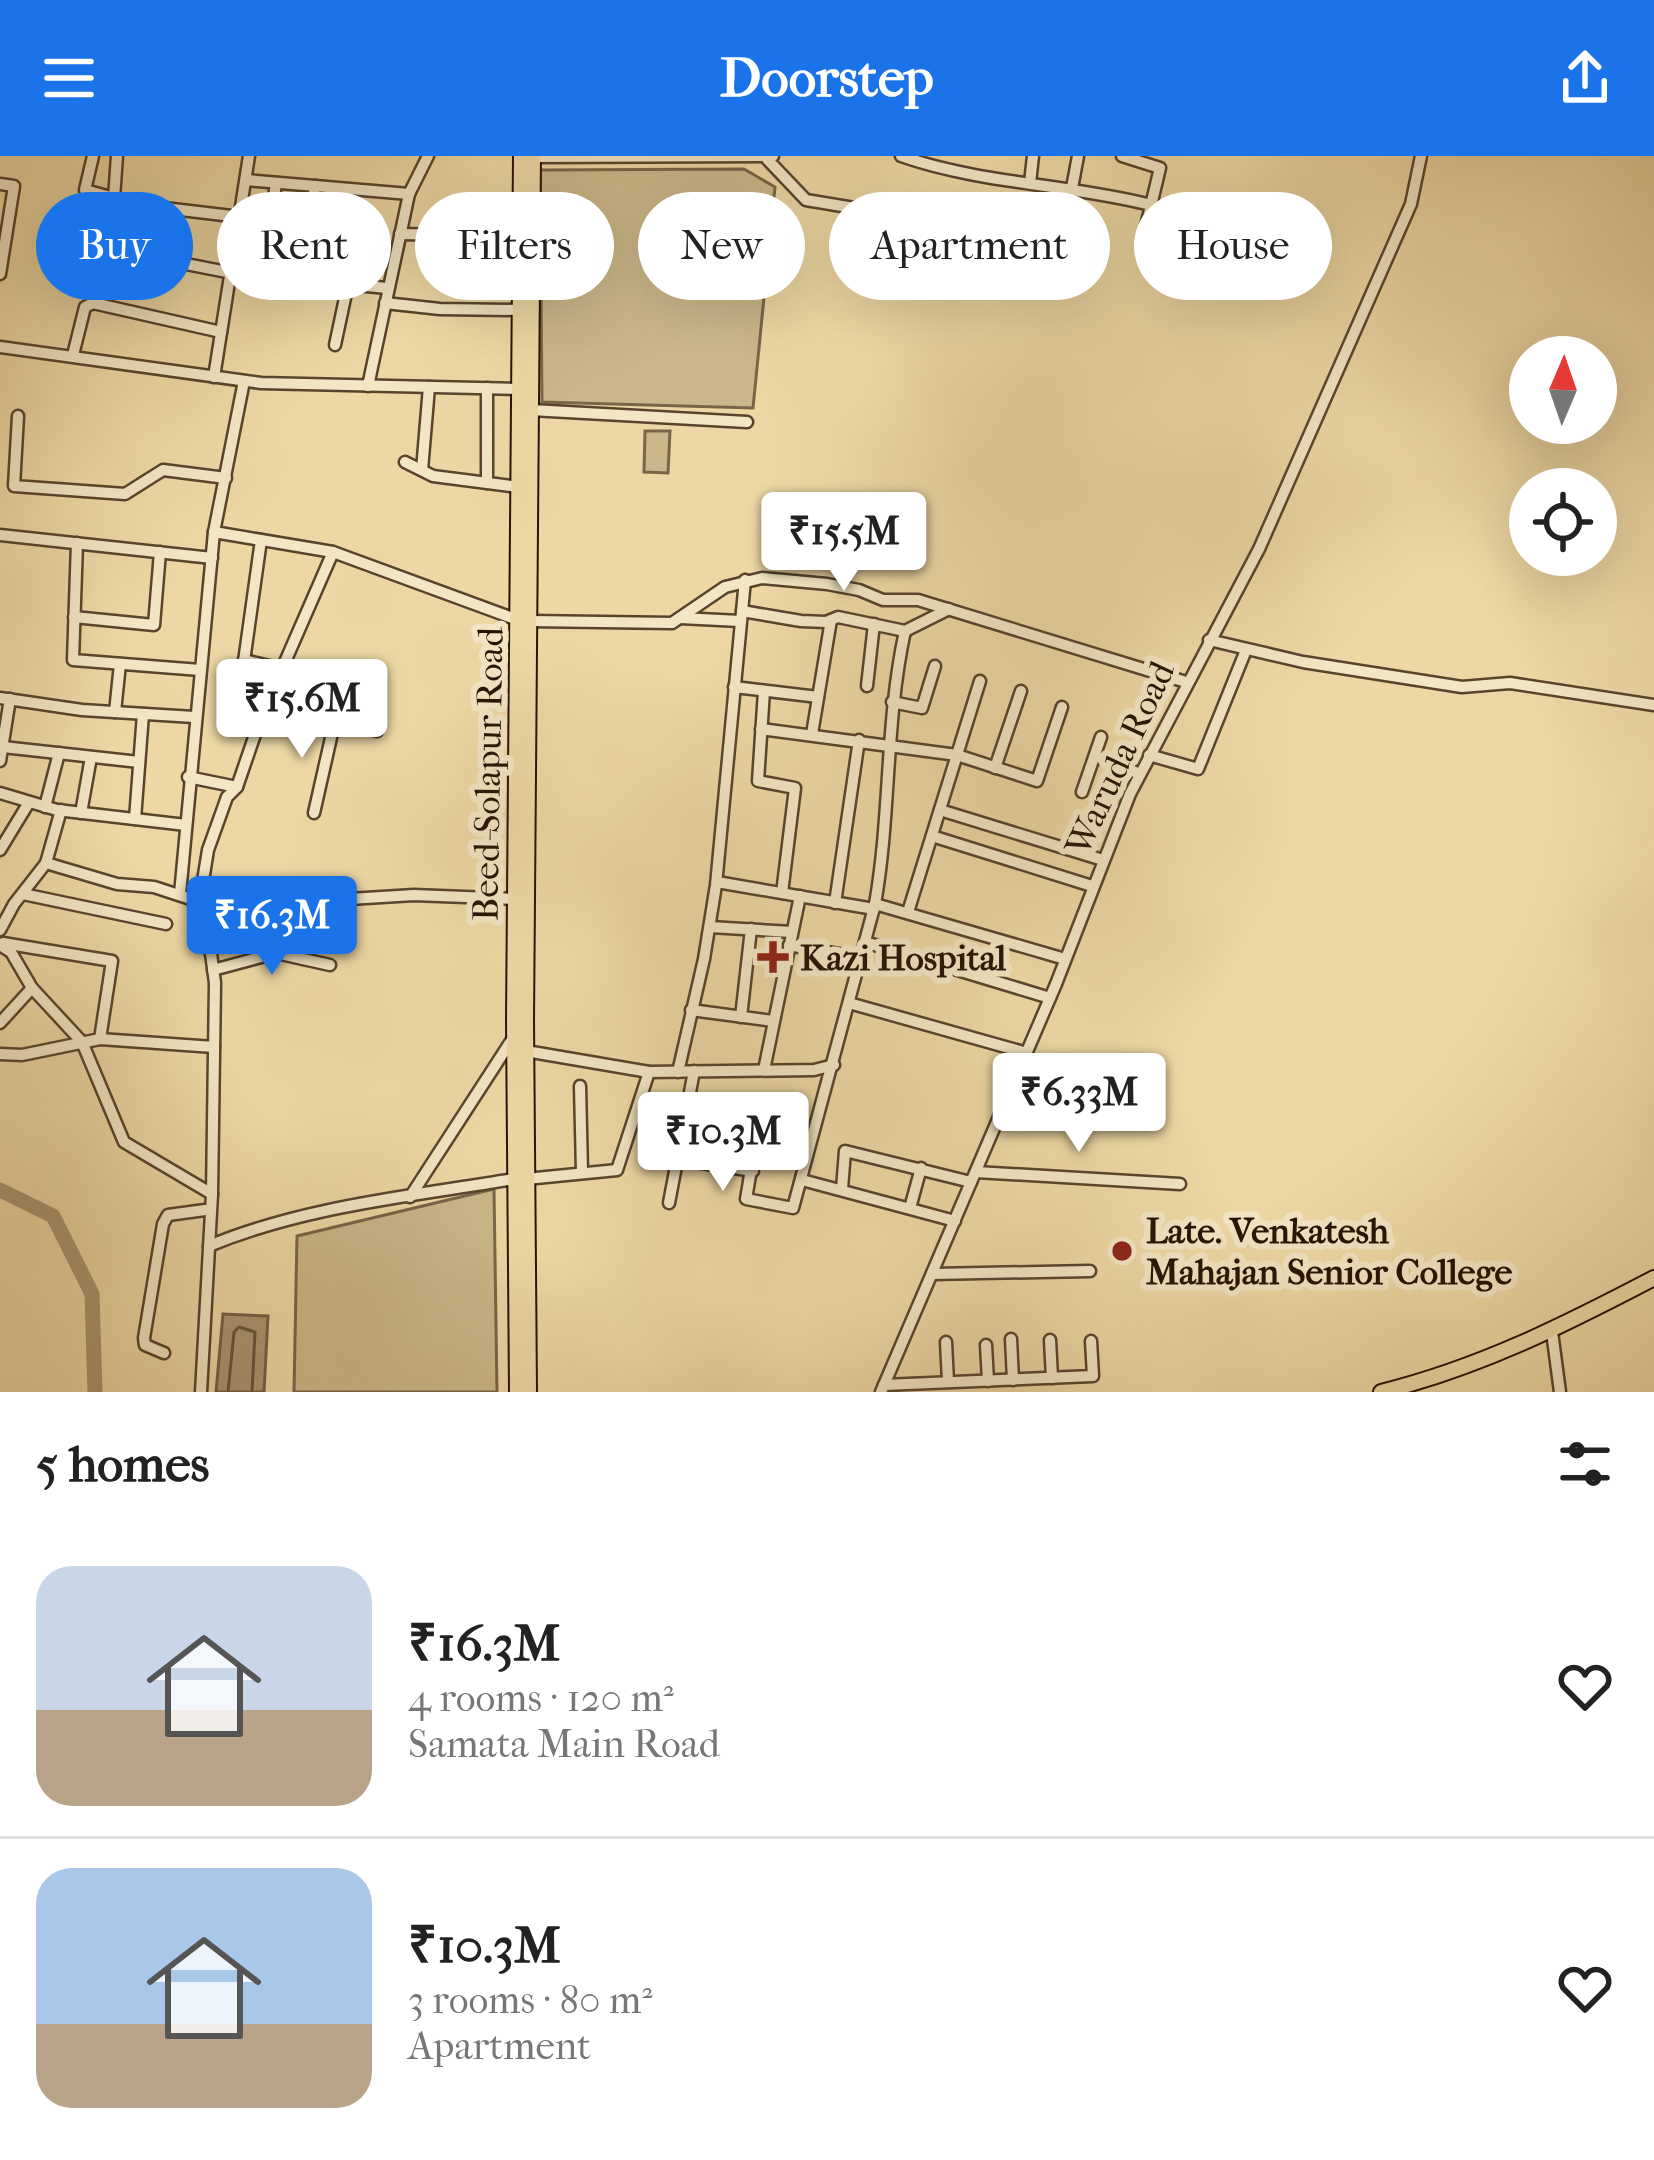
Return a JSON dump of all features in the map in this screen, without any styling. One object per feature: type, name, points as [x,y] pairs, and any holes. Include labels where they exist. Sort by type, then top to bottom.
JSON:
[{"type":"main road","name":"Beed-Solapur Road","points":[[518,1392],[526,1051],[519,487],[521,156]]},
{"type":"main road","name":"Beed-Solapur Road","points":[[529,1392],[514,1036],[533,156]]},
{"type":"main road","points":[[1381,1392],[1440,1377],[1552,1332],[1654,1278]]},
{"type":"street","points":[[92,192],[85,190],[93,156]]},
{"type":"street","points":[[114,192],[117,156]]},
{"type":"street","points":[[244,192],[249,156]]},
{"type":"street","points":[[391,271],[409,194],[428,156]]},
{"type":"street","points":[[533,156],[770,157],[806,200],[829,204]]},
{"type":"street","points":[[901,156],[1134,201]]},
{"type":"street","points":[[976,172],[980,156]]},
{"type":"street","points":[[1030,183],[1033,156]]},
{"type":"street","points":[[1072,188],[1078,156]]},
{"type":"street","points":[[1122,156],[1161,162],[1154,192]]},
{"type":"street","name":"Waruda Road","points":[[883,1388],[1050,998],[1102,860],[1149,754],[1259,549],[1411,204],[1421,156]]},
{"type":"street","points":[[246,180],[409,194]]},
{"type":"street","points":[[275,192],[276,183]]},
{"type":"street","points":[[0,184],[14,186],[0,274]]},
{"type":"street","points":[[314,192],[315,186]]},
{"type":"street","points":[[400,234],[415,234]]},
{"type":"street","points":[[214,377],[227,300]]},
{"type":"street","points":[[335,346],[345,300]]},
{"type":"street","points":[[368,386],[385,300]]},
{"type":"street","points":[[73,355],[85,307],[93,303],[221,332]]},
{"type":"street","points":[[385,303],[519,310]]},
{"type":"street","points":[[0,347],[244,381],[520,389]]},
{"type":"street","points":[[180,895],[214,532],[244,381]]},
{"type":"street","points":[[422,470],[429,387]]},
{"type":"street","points":[[487,388],[487,483]]},
{"type":"street","points":[[531,410],[747,422]]},
{"type":"street","points":[[18,416],[14,486],[125,494],[163,470],[226,478]]},
{"type":"street","points":[[405,462],[433,476],[519,487]]},
{"type":"street","points":[[214,532],[333,552],[524,621],[672,623],[725,587],[745,580],[826,584],[883,600],[918,600],[1186,682]]},
{"type":"street","points":[[0,535],[212,558]]},
{"type":"street","points":[[261,540],[238,704],[261,717]]},
{"type":"street","points":[[77,543],[73,661],[200,670]]},
{"type":"street","points":[[74,617],[154,625],[160,552]]},
{"type":"street","points":[[198,1392],[209,1246],[214,1048],[213,970],[203,903],[208,850],[333,552]]},
{"type":"street","points":[[678,1072],[717,882],[745,580]]},
{"type":"street","points":[[680,617],[800,622],[838,617],[905,632],[950,609]]},
{"type":"street","points":[[812,734],[831,620]]},
{"type":"street","points":[[867,686],[874,624]]},
{"type":"street","points":[[682,1131],[756,1140],[746,1199],[793,1208],[874,907],[883,860],[892,702],[905,632]]},
{"type":"street","points":[[1209,640],[1462,687],[1510,683],[1654,706]]},
{"type":"street","points":[[1149,754],[1198,769],[1246,650]]},
{"type":"street","points":[[244,660],[282,669]]},
{"type":"street","points":[[116,712],[120,664]]},
{"type":"street","points":[[892,702],[922,708],[935,666]]},
{"type":"street","points":[[908,912],[980,681]]},
{"type":"street","points":[[734,687],[818,697]]},
{"type":"street","points":[[764,691],[758,781],[795,788],[782,893]]},
{"type":"street","points":[[995,768],[1021,691]]},
{"type":"street","points":[[0,761],[5,698],[194,717]]},
{"type":"street","points":[[267,702],[377,731]]},
{"type":"street","points":[[761,729],[957,754],[1036,781],[1062,707]]},
{"type":"street","points":[[135,820],[143,714]]},
{"type":"street","points":[[314,813],[335,720]]},
{"type":"street","points":[[1082,792],[1101,736]]},
{"type":"street","points":[[835,902],[859,740]]},
{"type":"street","points":[[3,747],[140,762]]},
{"type":"street","points":[[45,807],[59,753]]},
{"type":"street","points":[[1095,756],[1140,774]]},
{"type":"street","points":[[81,813],[91,757]]},
{"type":"street","points":[[188,777],[237,787]]},
{"type":"street","points":[[0,793],[61,810],[185,825]]},
{"type":"street","points":[[0,850],[28,804]]},
{"type":"street","points":[[0,930],[46,863],[61,810]]},
{"type":"street","points":[[940,810],[1102,860]]},
{"type":"street","points":[[932,836],[1092,886]]},
{"type":"street","points":[[46,863],[203,903],[414,896],[515,899]]},
{"type":"street","points":[[100,910],[108,882]]},
{"type":"street","points":[[717,882],[908,912],[1065,959]]},
{"type":"street","points":[[23,894],[166,924]]},
{"type":"street","points":[[764,1070],[800,896]]},
{"type":"street","points":[[710,927],[751,929],[860,958]]},
{"type":"street","points":[[741,1017],[751,929]]},
{"type":"street","points":[[865,942],[1050,998]]},
{"type":"street","points":[[0,944],[11,952],[32,988],[82,1042],[124,1142],[209,1193]]},
{"type":"street","points":[[0,944],[112,961],[100,1039]]},
{"type":"street","points":[[213,970],[276,953],[330,965]]},
{"type":"street","points":[[0,1023],[32,988]]},
{"type":"street","points":[[849,1003],[1027,1053]]},
{"type":"street","points":[[691,1010],[772,1021]]},
{"type":"street","points":[[410,1197],[514,1036]]},
{"type":"street","points":[[0,1054],[100,1039],[214,1048]]},
{"type":"street","points":[[526,1051],[649,1072],[814,1070],[834,1065]]},
{"type":"street","points":[[669,1203],[694,1071]]},
{"type":"street","points":[[209,1246],[247,1231],[410,1197],[616,1170],[649,1072]]},
{"type":"street","points":[[580,1086],[582,1172]]},
{"type":"street","points":[[842,1189],[845,1151],[974,1177],[1180,1184]]},
{"type":"street","points":[[677,1159],[753,1171]]},
{"type":"street","points":[[910,1208],[921,1168]]},
{"type":"street","points":[[802,1180],[955,1221]]},
{"type":"street","points":[[198,1392],[209,1193]]},
{"type":"street","points":[[164,1353],[145,1345],[144,1338],[163,1224],[168,1215],[179,1211],[206,1210]]},
{"type":"street","points":[[932,1274],[1090,1270]]},
{"type":"street","points":[[1552,1332],[1560,1392]]},
{"type":"street","points":[[1011,1339],[1013,1380]]},
{"type":"street","points":[[1050,1340],[1052,1378]]},
{"type":"street","points":[[883,1388],[1094,1376],[1090,1341]]},
{"type":"street","points":[[946,1342],[948,1382]]},
{"type":"street","points":[[986,1345],[988,1381]]},
{"type":"shaded area","points":[[744,169],[775,187],[775,192],[638,192],[638,300],[764,300],[753,408],[542,402],[541,300],[614,300],[614,192],[540,192],[540,170]]},
{"type":"shaded area","points":[[645,431],[670,431],[668,473],[644,472]]},
{"type":"shaded area","points":[[494,1189],[497,1392],[294,1392],[297,1236]]},
{"type":"water","points":[[223,1314],[268,1316],[264,1392],[216,1392]]},
{"type":"waterway","points":[[0,1190],[53,1216],[92,1294],[95,1392]]},
{"type":"place","name":"Kazi Hospital","points":[[773,957]]},
{"type":"place","name":"Late. Venkatesh Mahajan Senior College","points":[[1122,1251]]}]
